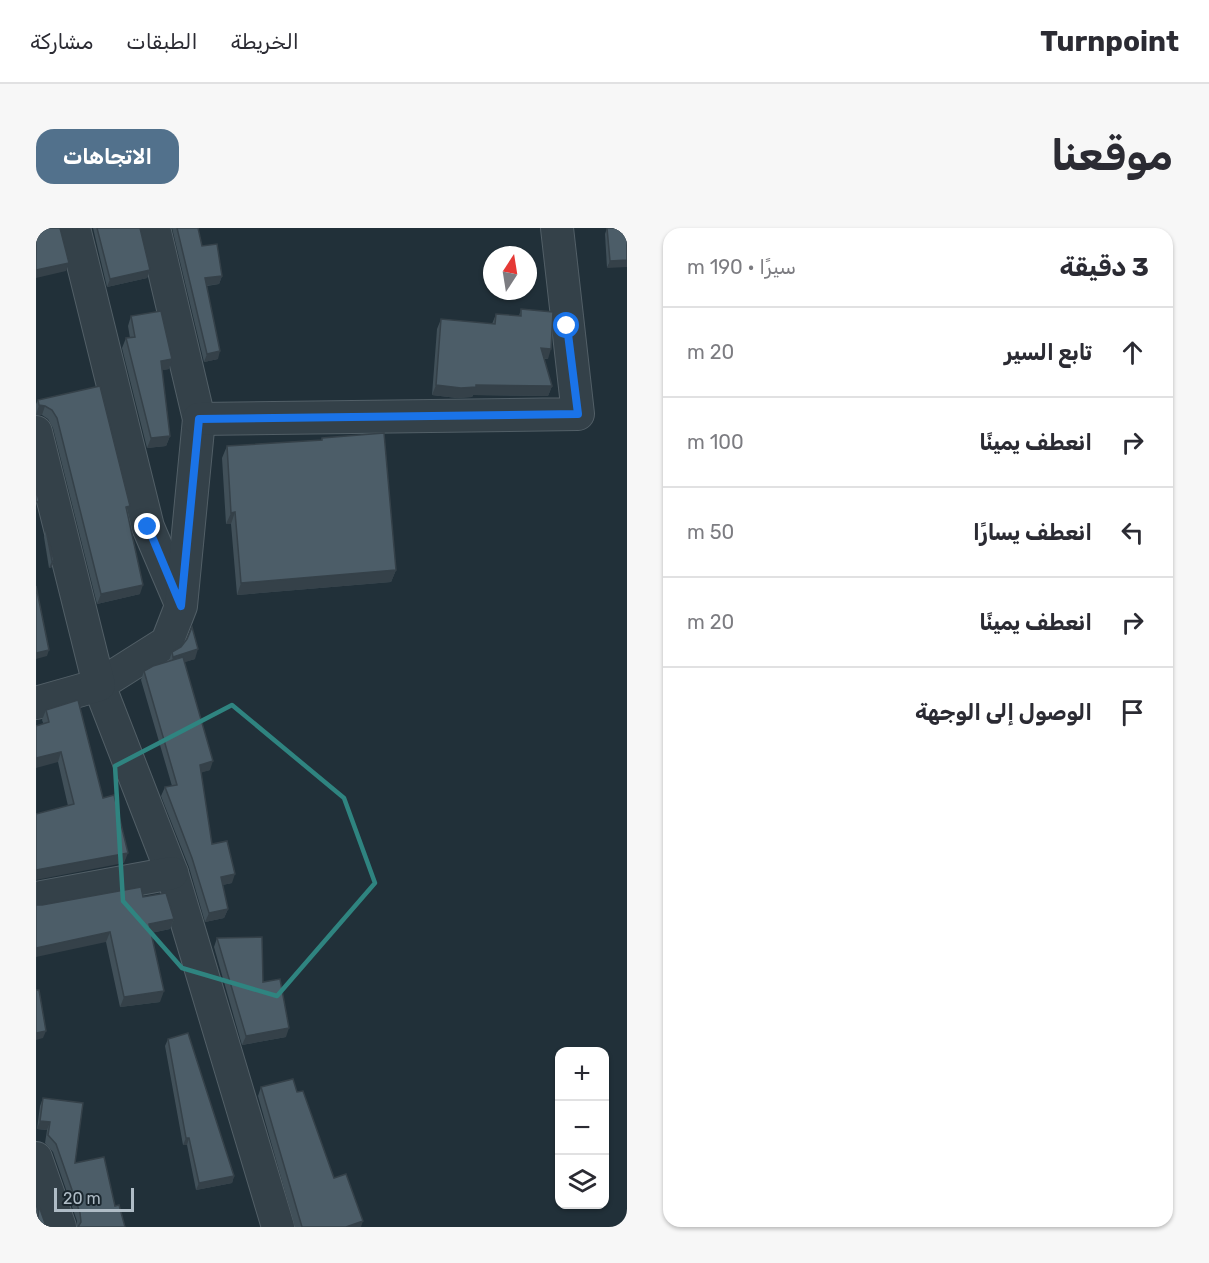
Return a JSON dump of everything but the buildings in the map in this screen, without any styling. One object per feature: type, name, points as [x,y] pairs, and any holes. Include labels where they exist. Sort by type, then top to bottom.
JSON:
[{"type":"street","points":[[74,228],[148,527],[181,606]]},
{"type":"street","points":[[36,703],[99,685],[167,642],[181,606],[199,419],[154,228]]},
{"type":"street","points":[[199,419],[578,414],[557,228]]},
{"type":"street","points":[[36,432],[99,685],[172,873],[278,1227]]},
{"type":"street","points":[[36,898],[172,873]]},
{"type":"street","points":[[36,1158],[60,1227]]},
{"type":"highlighted area","points":[[232,705],[344,798],[375,883],[277,996],[182,968],[123,901],[115,766]]},
{"type":"route","points":[[148,527],[181,606],[199,419],[578,414],[567,326]]}]
